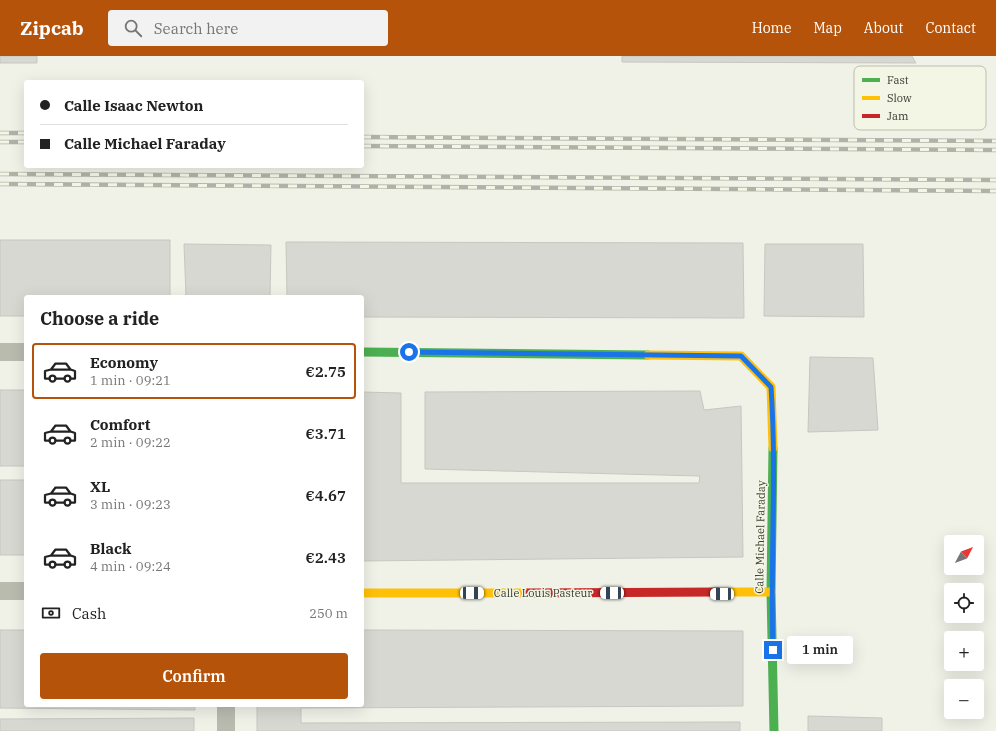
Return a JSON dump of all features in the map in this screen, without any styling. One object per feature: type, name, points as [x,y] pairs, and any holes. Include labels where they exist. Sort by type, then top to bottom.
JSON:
[{"type":"street","points":[[0,352],[24,352]]},
{"type":"street","name":"Calle Michael Faraday","points":[[364,352],[741,356],[771,387],[773,532],[771,592],[774,731]]},
{"type":"street","points":[[0,591],[24,591]]},
{"type":"street","name":"Calle Louis Pasteur","points":[[364,593],[771,592]]},
{"type":"street","points":[[226,707],[226,731]]},
{"type":"building","points":[[0,56],[37,56],[37,63],[0,63]]},
{"type":"building","points":[[622,56],[912,56],[916,63],[622,62]]},
{"type":"building","points":[[0,240],[170,240],[170,295],[24,295],[24,316],[0,316]]},
{"type":"building","points":[[286,242],[743,243],[744,318],[364,317],[364,295],[287,295]]},
{"type":"building","points":[[184,244],[271,245],[270,295],[186,295]]},
{"type":"building","points":[[765,244],[863,244],[864,317],[764,316]]},
{"type":"building","points":[[810,357],[873,358],[878,430],[808,432]]},
{"type":"building","points":[[0,390],[24,390],[24,466],[0,466]]},
{"type":"building","points":[[700,391],[704,410],[741,406],[743,557],[364,561],[364,392],[401,393],[401,483],[699,483],[700,476],[425,469],[425,392]]},
{"type":"building","points":[[0,480],[24,480],[24,555],[0,555]]},
{"type":"building","points":[[0,630],[24,630],[24,707],[195,707],[195,710],[0,708]]},
{"type":"building","points":[[364,630],[743,631],[743,706],[301,708],[301,723],[740,722],[740,731],[257,731],[257,707],[364,707]]},
{"type":"building","points":[[808,716],[882,718],[882,731],[808,731]]},
{"type":"building","points":[[194,718],[194,731],[0,731],[0,719]]},
{"type":"railway","points":[[0,133],[24,133]]},
{"type":"railway","points":[[364,137],[996,141]]},
{"type":"railway","points":[[0,142],[24,142]]},
{"type":"railway","points":[[364,146],[996,150]]},
{"type":"railway","points":[[0,174],[996,180]]},
{"type":"railway","points":[[0,184],[996,191]]},
{"type":"traffic: fast","points":[[364,352],[648,355]]},
{"type":"traffic: fast","points":[[773,448],[771,592],[774,731]]},
{"type":"traffic: slow","points":[[648,355],[741,356],[771,387],[773,448]]},
{"type":"traffic: slow","points":[[718,592],[771,592]]},
{"type":"traffic: slow","points":[[364,593],[526,593]]},
{"type":"traffic: jam","points":[[526,593],[718,592]]},
{"type":"route","points":[[409,352],[741,356],[771,387],[773,411],[773,540],[771,592],[773,650]]}]
